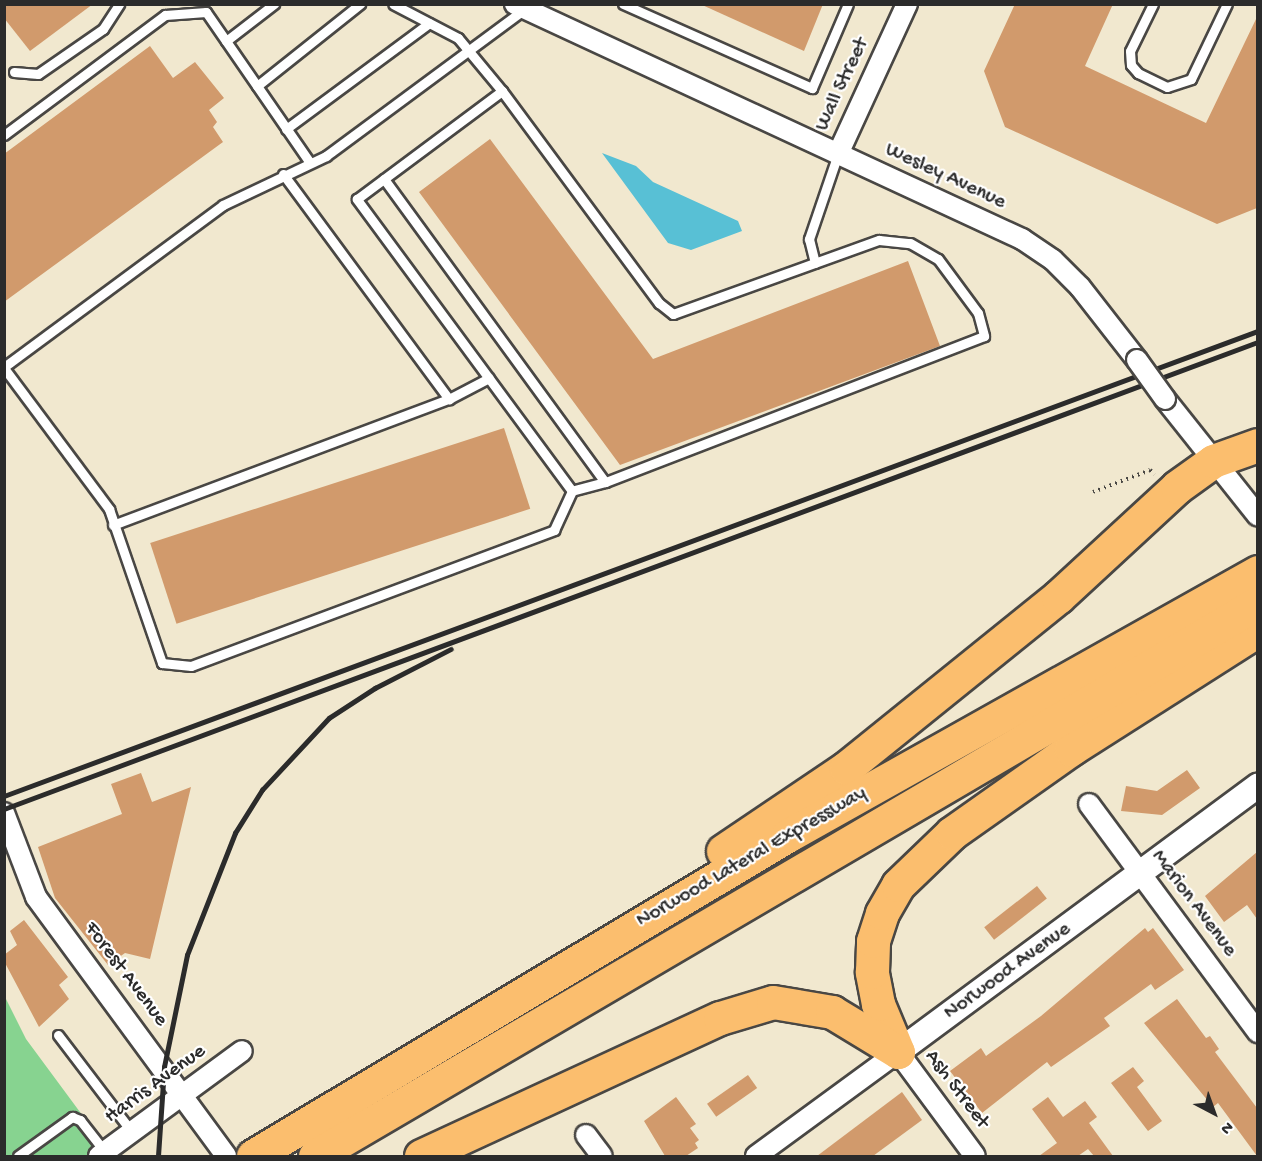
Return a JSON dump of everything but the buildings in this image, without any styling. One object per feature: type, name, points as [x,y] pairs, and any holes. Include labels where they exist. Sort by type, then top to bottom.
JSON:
[{"type":"highway","points":[[518,996],[846,768],[1058,597],[1145,514],[1214,461],[1257,445]]},
{"type":"highway","name":"Norwood Lateral Expressway","points":[[253,1156],[787,836],[1257,572]]},
{"type":"highway","name":"Norwood Lateral Expressway","points":[[315,1156],[1257,603]]},
{"type":"highway","points":[[898,1052],[878,1004],[872,972],[873,941],[882,914],[898,885],[952,833],[1071,749],[1257,630]]},
{"type":"highway","points":[[421,1156],[720,1018],[773,1002],[832,1012],[898,1052]]},
{"type":"street","name":"Wall Street","points":[[837,154],[907,4]]},
{"type":"street","name":"Wesley Avenue","points":[[520,7],[1022,239],[1053,260],[1080,287],[1257,516]]},
{"type":"street","name":"Norwood Avenue","points":[[756,1156],[1141,875],[1257,786]]},
{"type":"street","name":"Marion Avenue","points":[[1089,804],[1257,1032]]},
{"type":"street","name":"Forest Avenue","points":[[4,813],[36,897],[184,1094],[204,1127],[226,1156]]},
{"type":"street","name":"Harris Avenue","points":[[102,1154],[242,1051]]},
{"type":"street","name":"Ash Street","points":[[898,1052],[975,1156]]},
{"type":"street","points":[[586,1136],[599,1156]]},
{"type":"lane","points":[[14,72],[38,74],[103,29],[119,4]]},
{"type":"lane","points":[[4,135],[165,15],[206,12],[214,4]]},
{"type":"lane","points":[[226,41],[274,4]]},
{"type":"lane","points":[[256,86],[360,4]]},
{"type":"lane","points":[[393,4],[458,38],[469,51],[502,91],[659,303],[673,314],[879,240],[910,243],[938,259],[978,313],[984,336],[605,482],[572,491],[554,530],[191,666],[162,663],[100,494],[4,368],[223,205],[326,156],[469,51],[520,7]]},
{"type":"lane","points":[[623,4],[812,88],[848,4]]},
{"type":"lane","points":[[1153,4],[1130,51],[1131,64],[1138,73],[1167,87],[1191,79],[1227,4]]},
{"type":"lane","points":[[206,12],[310,163]]},
{"type":"lane","points":[[286,129],[429,23]]},
{"type":"lane","points":[[502,91],[357,200],[572,491]]},
{"type":"lane","points":[[815,263],[809,239],[837,154]]},
{"type":"lane","points":[[284,174],[449,399]]},
{"type":"lane","points":[[384,179],[605,482]]},
{"type":"lane","points":[[113,525],[449,399],[489,378]]},
{"type":"lane","points":[[58,1035],[132,1132]]},
{"type":"lane","points":[[18,1156],[72,1117],[80,1120],[102,1154]]},
{"type":"path","points":[[1094,492],[1150,470],[1161,480]]},
{"type":"green space","points":[[4,995],[26,1039],[108,1150],[99,1156],[5,1156]]},
{"type":"water","points":[[602,153],[636,166],[653,182],[738,221],[742,231],[691,250],[668,243]]},
{"type":"railway","points":[[4,796],[1258,331]]},
{"type":"railway","points":[[4,809],[1258,342]]},
{"type":"railway","points":[[158,1156],[164,1067],[187,955],[235,833],[262,790],[329,718],[375,688],[451,649]]}]
